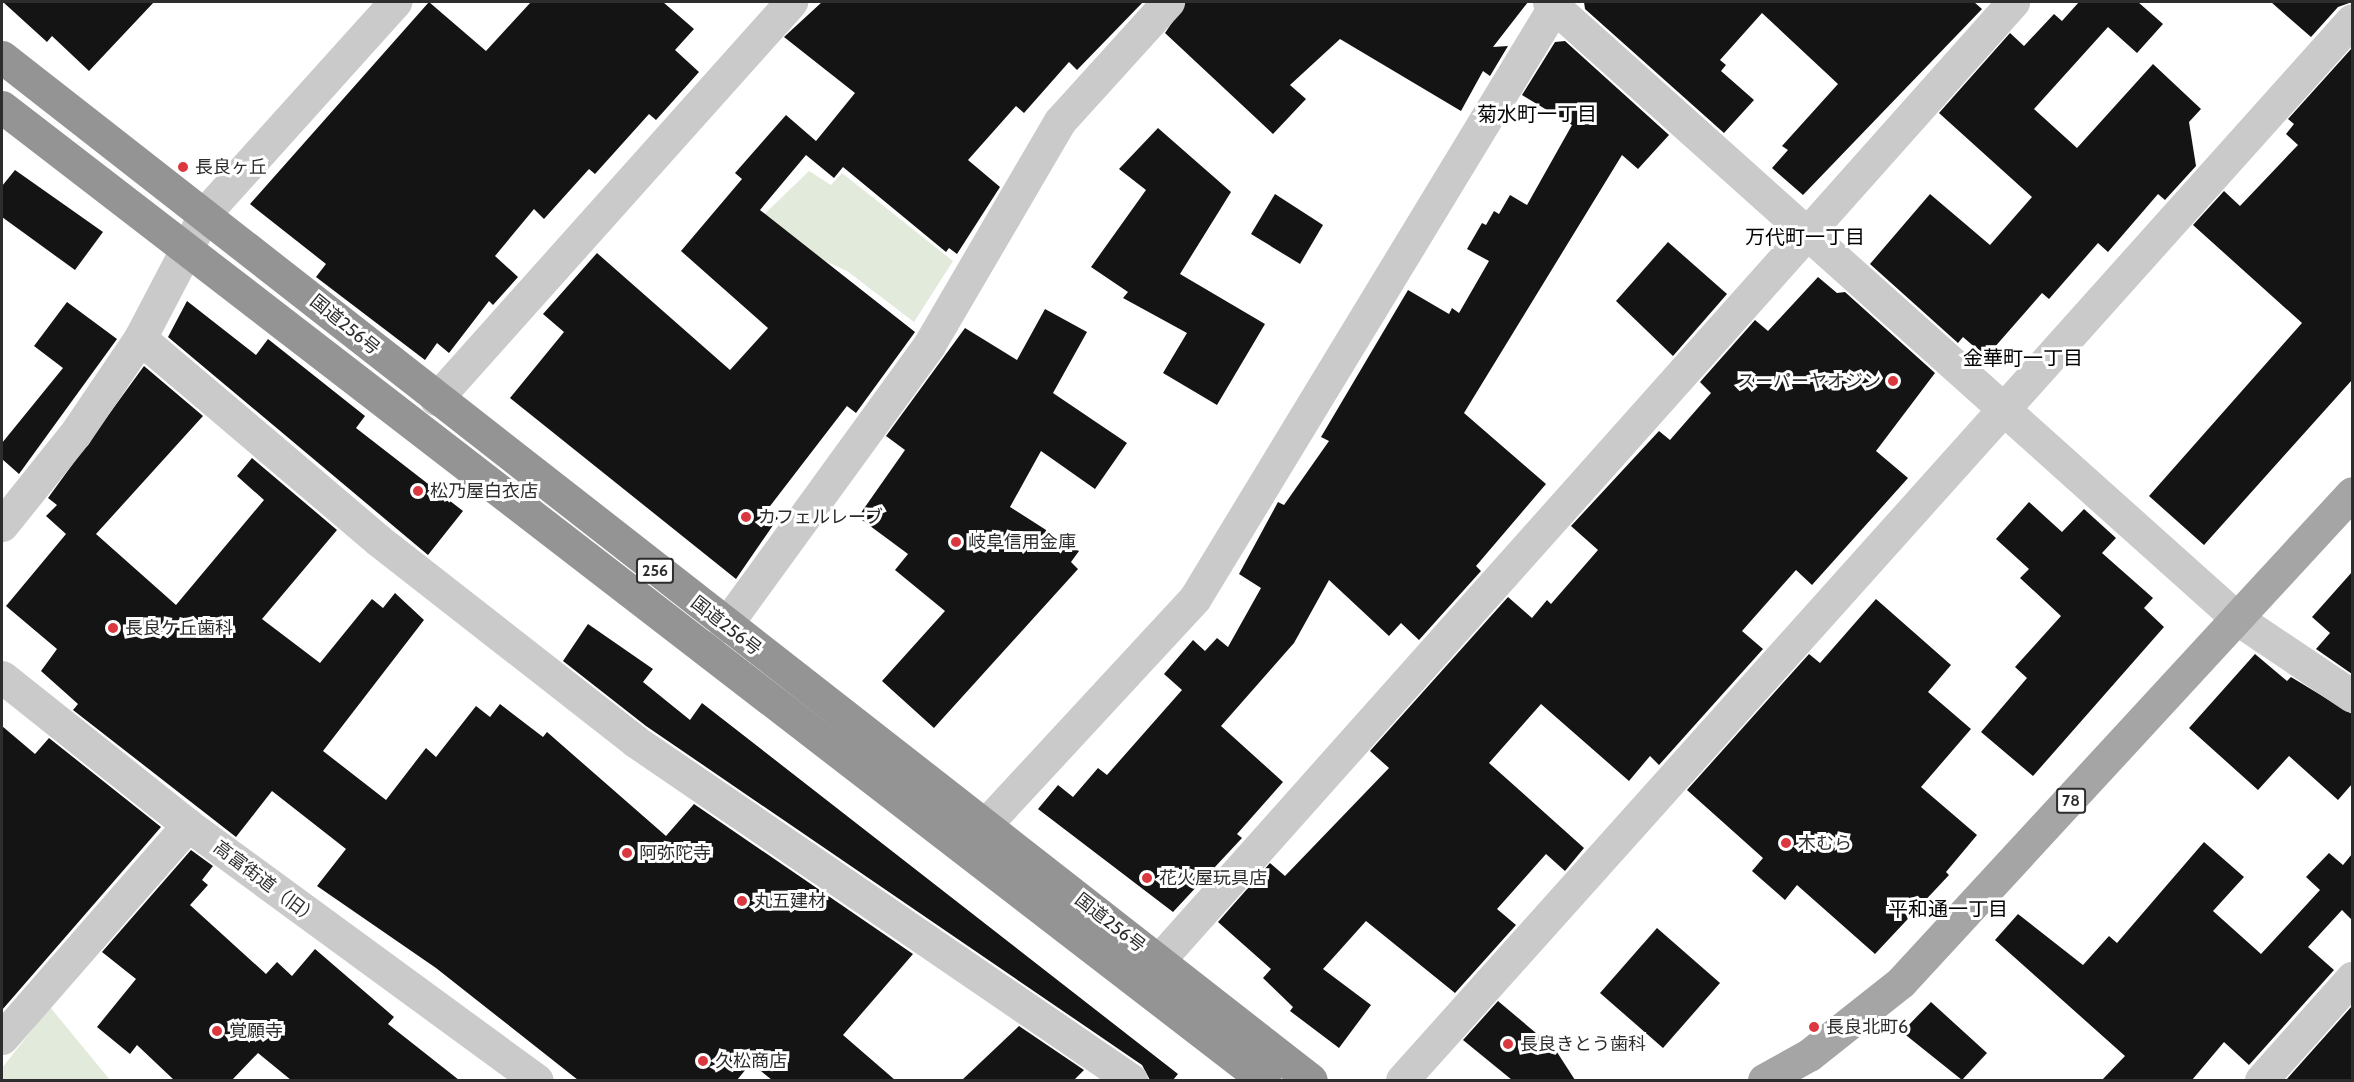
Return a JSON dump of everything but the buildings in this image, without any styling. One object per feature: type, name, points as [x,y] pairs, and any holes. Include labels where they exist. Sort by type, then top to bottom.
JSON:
[{"type":"highway","name":"国道256号","points":[[2,57],[206,212],[436,399],[1311,1080]]},
{"type":"highway","name":"国道256号","points":[[2,107],[188,247],[1264,1080]]},
{"type":"main road","name":"78","points":[[1764,1080],[1809,1055],[1901,982],[2239,620],[2352,493]]},
{"type":"street","points":[[2,525],[75,434],[140,338],[206,212],[395,2]]},
{"type":"street","points":[[436,399],[791,2]]},
{"type":"street","points":[[725,626],[929,345],[1060,121],[1168,2]]},
{"type":"street","points":[[1158,961],[2013,2]]},
{"type":"street","points":[[985,825],[1195,598],[1553,3],[1805,234],[2239,620],[2352,696]]},
{"type":"street","points":[[1401,1080],[2352,20]]},
{"type":"street","points":[[140,338],[378,540],[635,741],[1131,1080]]},
{"type":"street","name":"高富街道（旧）","points":[[2,677],[188,825],[537,1080]]},
{"type":"street","points":[[2,1038],[188,825]]},
{"type":"street","points":[[2261,1080],[2352,978]]},
{"type":"green space","points":[[809,171],[831,185],[842,173],[953,261],[914,322],[847,271],[751,227]]},
{"type":"green space","points":[[50,1007],[110,1080],[2,1080],[2,1068]]},
{"type":"place","name":"長良ヶ丘","points":[[183,167]]},
{"type":"place","name":"スーパーヤオジン","points":[[1893,381]]},
{"type":"place","name":"松乃屋白衣店","points":[[418,491]]},
{"type":"place","name":"カフェルレーブ","points":[[746,517]]},
{"type":"place","name":"岐阜信用金庫","points":[[956,542]]},
{"type":"place","name":"長良ケ丘歯科","points":[[113,628]]},
{"type":"place","name":"木むら","points":[[1786,843]]},
{"type":"place","name":"阿弥陀寺","points":[[627,853]]},
{"type":"place","name":"花火屋玩具店","points":[[1147,878]]},
{"type":"place","name":"丸五建材","points":[[742,901]]},
{"type":"place","name":"長良北町6","points":[[1814,1027]]},
{"type":"place","name":"覚願寺","points":[[217,1031]]},
{"type":"place","name":"長良きとう歯科","points":[[1508,1044]]},
{"type":"place","name":"久松商店","points":[[703,1061]]},
{"type":"district","name":"菊水町一丁目","points":[[1537,114]]},
{"type":"district","name":"万代町一丁目","points":[[1805,237]]},
{"type":"district","name":"金華町一丁目","points":[[2023,358]]},
{"type":"district","name":"平和通一丁目","points":[[1948,909]]}]
